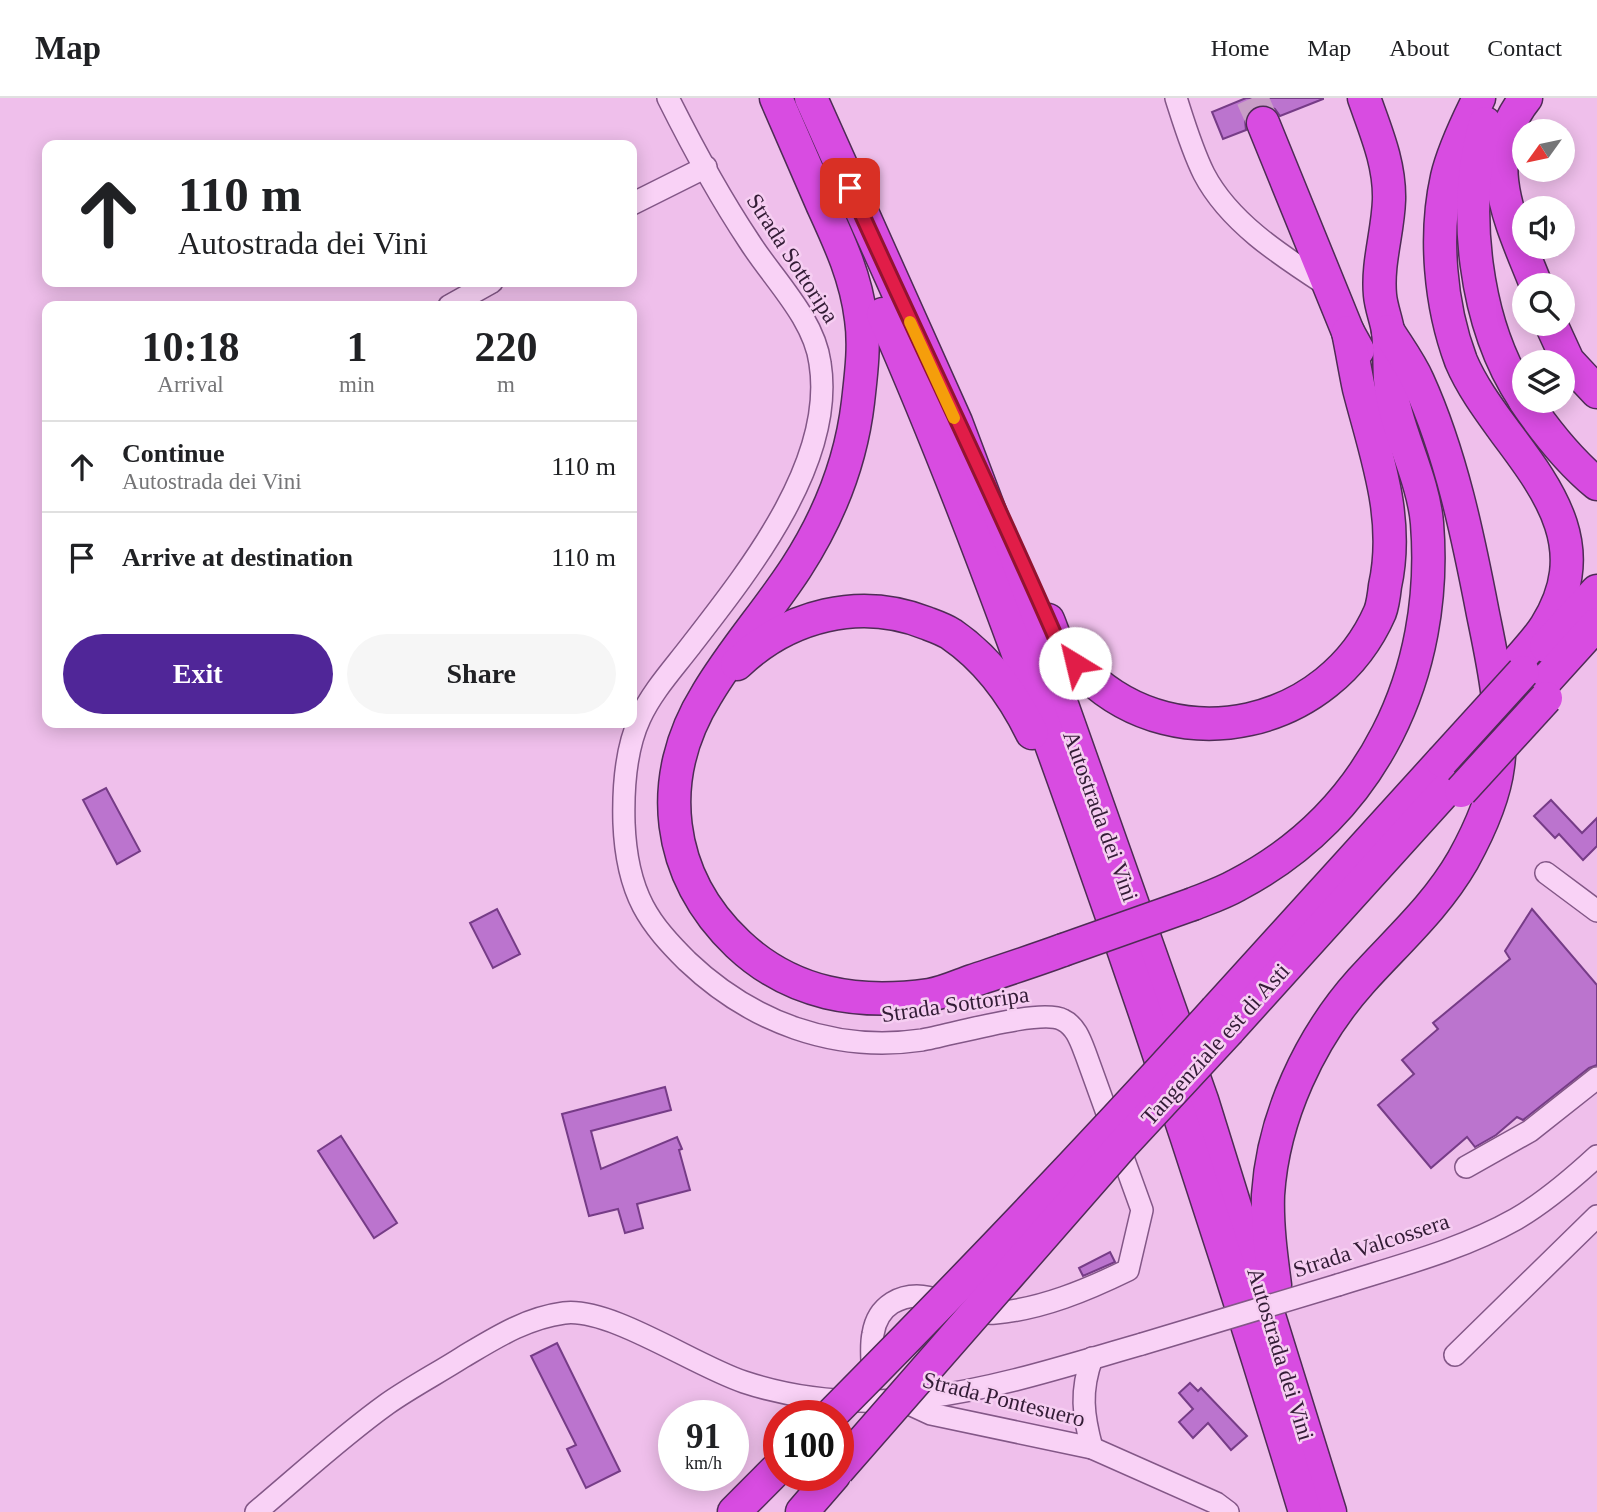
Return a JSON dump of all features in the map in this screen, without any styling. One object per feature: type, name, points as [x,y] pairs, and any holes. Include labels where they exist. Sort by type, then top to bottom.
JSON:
[{"type":"highway","points":[[776,98],[850,268],[861,320],[862,357],[858,403],[849,453],[832,505],[796,568],[706,694],[691,726],[678,762],[674,810],[680,852],[694,890],[712,916],[754,960],[793,981],[841,998],[932,995],[1193,904],[1237,885],[1278,859],[1322,824],[1359,783],[1390,730],[1412,679],[1425,621],[1428,587],[1427,520],[1390,383],[1388,331],[1380,295],[1389,201],[1388,167],[1364,98]]},
{"type":"highway","name":"Autostrada dei Vini","points":[[788,98],[934,432],[1027,677],[1152,1029],[1236,1284],[1305,1512]]},
{"type":"highway","name":"Autostrada dei Vini","points":[[811,98],[956,422],[1049,668],[1202,1100],[1330,1512]]},
{"type":"highway","points":[[1479,98],[1447,176],[1442,215],[1442,273],[1451,325],[1467,372],[1483,402],[1541,479],[1556,508],[1566,539],[1567,567],[1559,597],[1546,625],[1531,680]]},
{"type":"highway","points":[[1493,98],[1477,150],[1472,197],[1474,242],[1482,294],[1497,343],[1512,374]]},
{"type":"highway","points":[[1526,98],[1510,126],[1502,153],[1501,176],[1504,201],[1531,273]]},
{"type":"highway","points":[[1263,123],[1348,331],[1378,385],[1409,451]]},
{"type":"highway","points":[[956,422],[1012,536],[1061,650],[1103,690],[1137,709],[1170,721],[1211,725],[1264,716],[1301,700],[1336,675],[1362,644],[1380,611],[1391,560],[1390,514],[1348,331]]},
{"type":"highway","points":[[1344,1512],[1275,1284],[1269,1241],[1268,1195],[1275,1151],[1289,1101],[1309,1056],[1335,1012],[1434,904],[1486,813],[1498,766],[1499,715],[1494,665],[1466,530],[1440,440],[1417,380],[1388,331]]},
{"type":"highway","points":[[1557,336],[1568,361],[1597,392]]},
{"type":"highway","points":[[1533,413],[1577,468],[1597,484]]},
{"type":"highway","name":"Tangenziale est di Asti","points":[[854,1452],[1125,1142],[1222,1020],[1531,680],[1597,591]]},
{"type":"highway","points":[[706,694],[746,656],[786,629],[824,614],[866,609],[906,615],[948,632],[976,654],[1004,686],[1031,730],[1125,995],[1152,1029]]},
{"type":"highway","name":"Tangenziale est di Asti","points":[[1531,680],[1596,639]]},
{"type":"highway","name":"Tangenziale est di Asti","points":[[846,1400],[1115,1122],[1222,1020]]},
{"type":"highway","points":[[734,1512],[763,1483]]},
{"type":"highway","points":[[806,1507],[820,1491]]},
{"type":"street","name":"Strada Sottoripa","points":[[637,728],[656,689],[754,561],[789,505],[806,461],[822,395],[817,342],[747,239],[668,98]]},
{"type":"street","points":[[1176,98],[1204,175],[1230,211],[1267,243],[1331,288]]},
{"type":"street","points":[[637,202],[706,167]]},
{"type":"street","points":[[458,301],[483,287]]},
{"type":"street","name":"Strada Sottoripa","points":[[637,728],[629,751],[624,800],[625,843],[631,872],[642,905],[664,938],[699,972],[762,1016],[803,1031],[874,1043],[920,1040],[1035,1017],[1062,1019],[1077,1034],[1086,1055],[1142,1210],[1128,1270],[1080,1294],[993,1313],[975,1312],[925,1295],[906,1296],[884,1308],[877,1318],[872,1335],[872,1380],[867,1399]]},
{"type":"street","points":[[1546,873],[1597,911]]},
{"type":"street","points":[[1466,1167],[1530,1131],[1597,1078]]},
{"type":"street","name":"Strada Valcossera","points":[[904,1401],[972,1391],[1092,1358],[1456,1247],[1518,1217],[1549,1196],[1597,1156]]},
{"type":"street","points":[[1455,1355],[1597,1216]]},
{"type":"street","points":[[256,1512],[387,1404],[509,1329],[565,1312],[585,1312],[605,1318],[703,1367],[745,1382],[791,1394],[904,1401]]},
{"type":"street","name":"Strada Pontesuero","points":[[1092,1358],[1082,1398],[1093,1448]]},
{"type":"street","name":"Strada Pontesuero","points":[[904,1401],[931,1414],[1093,1448],[1216,1503],[1228,1512]]},
{"type":"building","points":[[1246,98],[1323,99],[1280,116],[1275,109],[1266,105],[1255,106],[1245,120],[1246,130],[1223,139],[1212,112]]},
{"type":"building","points":[[106,788],[140,851],[117,864],[83,800]]},
{"type":"building","points":[[1551,800],[1582,833],[1597,818],[1597,846],[1583,860],[1559,834],[1555,838],[1534,816]]},
{"type":"building","points":[[497,909],[520,954],[493,968],[470,923]]},
{"type":"building","points":[[1532,909],[1597,985],[1597,1065],[1589,1068],[1523,1120],[1517,1117],[1496,1135],[1475,1147],[1467,1137],[1431,1168],[1378,1105],[1414,1074],[1402,1060],[1438,1029],[1433,1023],[1510,959],[1505,951]]},
{"type":"building","points":[[665,1087],[671,1110],[591,1131],[601,1169],[677,1137],[682,1149],[679,1150],[690,1190],[637,1204],[643,1228],[625,1233],[618,1209],[589,1216],[562,1114]]},
{"type":"building","points":[[341,1136],[397,1223],[374,1238],[318,1151]]},
{"type":"building","points":[[1110,1252],[1115,1262],[1083,1276],[1079,1268]]},
{"type":"building","points":[[557,1343],[620,1471],[586,1488],[567,1449],[576,1445],[531,1356]]},
{"type":"building","points":[[1190,1383],[1198,1391],[1201,1388],[1247,1436],[1231,1450],[1208,1423],[1193,1438],[1179,1422],[1193,1409],[1179,1393]]},
{"type":"tunnel","points":[[1252,98],[1263,123]]},
{"type":"slow traffic","points":[[910,322],[954,418]]},
{"type":"route","points":[[850,188],[956,422],[1012,536],[1061,650],[1075,663]]}]
